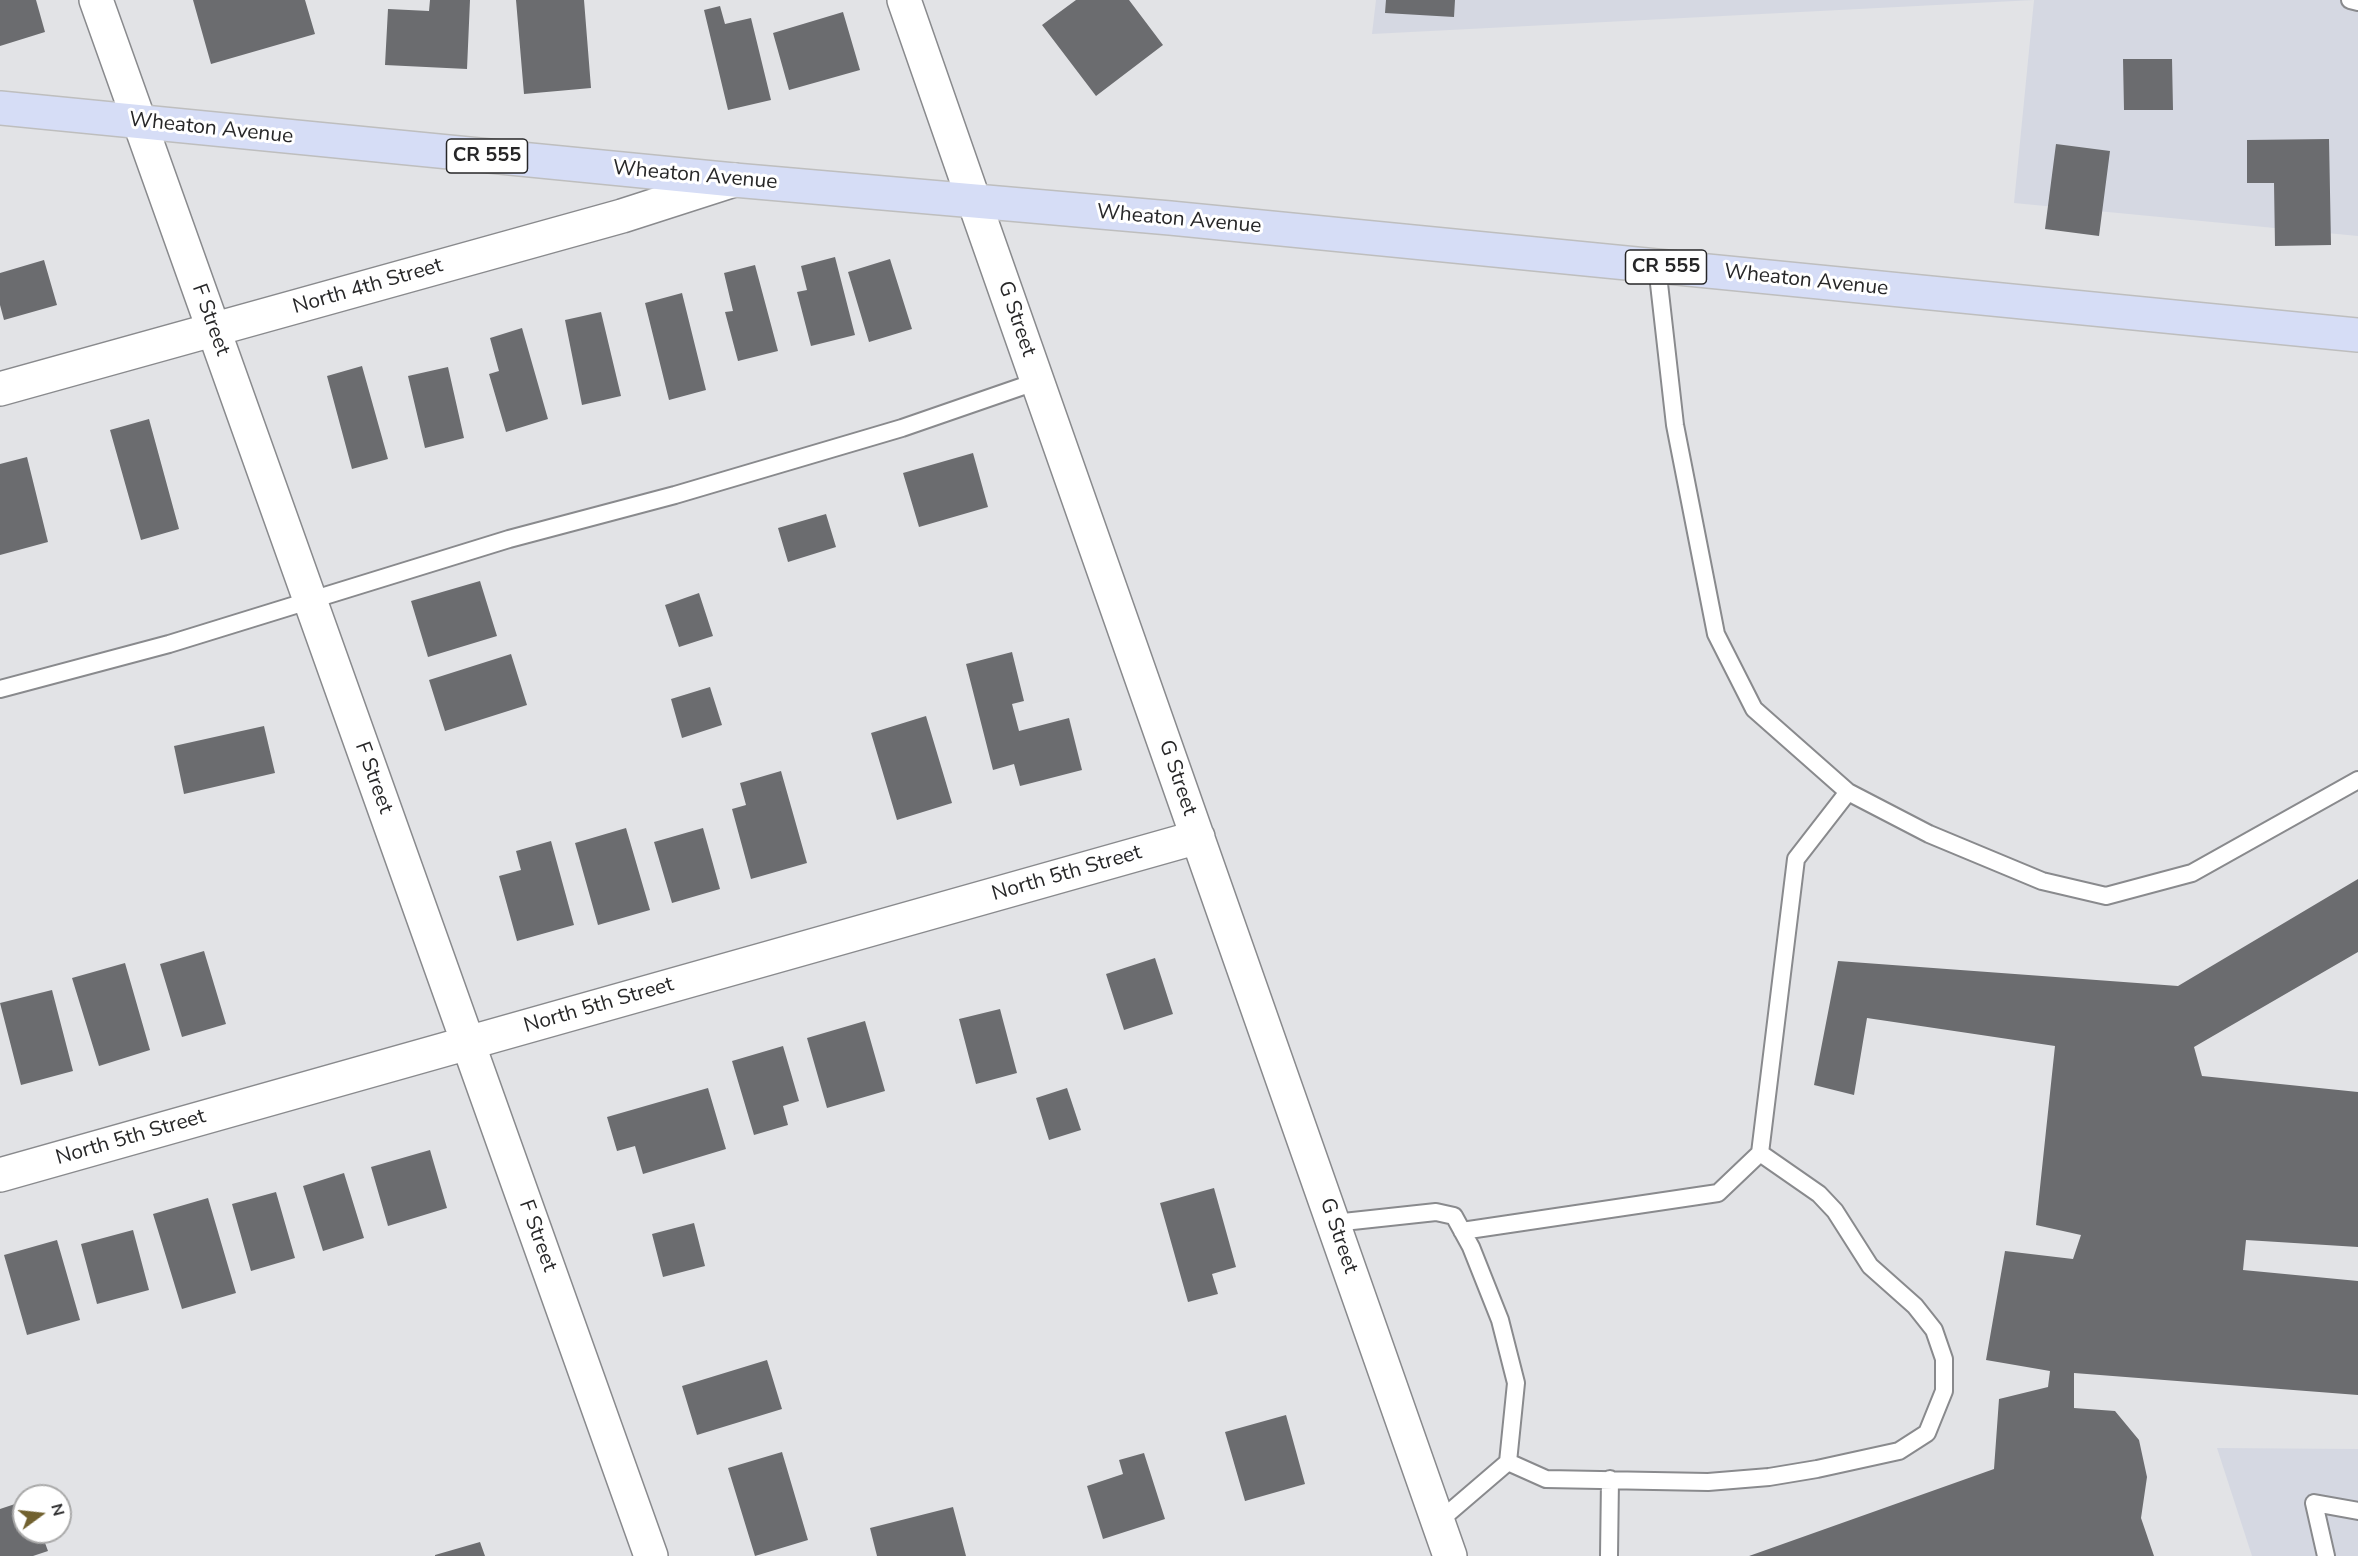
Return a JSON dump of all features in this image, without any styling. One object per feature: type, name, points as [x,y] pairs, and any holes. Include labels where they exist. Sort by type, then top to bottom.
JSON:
[{"type":"main road","name":"Wheaton Avenue","points":[[0,108],[2358,335]]},
{"type":"street","name":"F Street","points":[[96,0],[651,1556]]},
{"type":"street","name":"G Street","points":[[904,0],[1334,1223],[1440,1546]]},
{"type":"street","name":"North 4th Street","points":[[0,389],[622,216],[734,180]]},
{"type":"street","name":"North 5th Street","points":[[0,1175],[1198,837]]},
{"type":"lane","points":[[2350,0],[2358,2]]},
{"type":"lane","points":[[1656,266],[1675,425],[1716,634],[1754,709],[1848,792],[1929,834],[2042,881],[2106,896],[2192,873],[2358,780]]},
{"type":"lane","points":[[0,689],[169,644],[509,539],[675,495],[902,428],[1038,381]]},
{"type":"lane","points":[[1462,1231],[1718,1193],[1760,1153],[1796,859],[1848,792]]},
{"type":"lane","points":[[1508,1462],[1546,1479],[1708,1482],[1769,1477],[1899,1451],[1927,1433],[1944,1391],[1944,1359],[1934,1330],[1915,1306],[1870,1266],[1835,1211],[1819,1194],[1760,1153]]},
{"type":"lane","points":[[1334,1223],[1436,1212],[1454,1216],[1500,1320],[1516,1383],[1508,1462],[1440,1546]]},
{"type":"lane","points":[[1609,1556],[1610,1479]]},
{"type":"lane","points":[[2326,1556],[2314,1503],[2358,1511]]},
{"type":"shaded area","points":[[1376,0],[2034,0],[1372,34]]},
{"type":"shaded area","points":[[2034,0],[2358,0],[2358,236],[2014,203]]},
{"type":"shaded area","points":[[2217,1448],[2358,1449],[2358,1556],[2252,1556]]},
{"type":"building","points":[[0,0],[36,0],[45,32],[0,46]]},
{"type":"building","points":[[193,0],[305,0],[315,34],[211,64]]},
{"type":"building","points":[[430,0],[470,0],[467,69],[385,65],[388,9],[429,11]]},
{"type":"building","points":[[516,0],[584,0],[591,88],[524,94]]},
{"type":"building","points":[[1076,0],[1129,0],[1163,45],[1096,96],[1042,25]]},
{"type":"building","points":[[1386,0],[1455,0],[1454,17],[1385,13]]},
{"type":"building","points":[[720,6],[725,24],[751,18],[771,100],[728,110],[704,10]]},
{"type":"building","points":[[843,12],[860,70],[789,90],[773,33]]},
{"type":"building","points":[[2123,59],[2172,59],[2173,110],[2124,110]]},
{"type":"building","points":[[2329,139],[2331,245],[2275,246],[2274,183],[2247,183],[2247,140]]},
{"type":"building","points":[[2056,144],[2110,151],[2099,236],[2045,229]]},
{"type":"building","points":[[835,257],[855,335],[811,346],[797,292],[807,290],[801,266]]},
{"type":"building","points":[[890,259],[912,329],[869,342],[848,272]]},
{"type":"building","points":[[44,260],[57,305],[4,320],[0,305],[0,273]]},
{"type":"building","points":[[755,265],[778,351],[738,361],[725,312],[733,311],[724,273]]},
{"type":"building","points":[[682,293],[706,390],[669,400],[645,303]]},
{"type":"building","points":[[601,312],[621,396],[582,405],[565,320]]},
{"type":"building","points":[[522,328],[548,419],[506,432],[489,374],[499,371],[490,338]]},
{"type":"building","points":[[362,366],[388,459],[352,469],[327,376]]},
{"type":"building","points":[[448,367],[464,438],[425,448],[408,376]]},
{"type":"building","points":[[149,419],[179,529],[141,540],[110,430]]},
{"type":"building","points":[[973,453],[988,507],[919,527],[903,473]]},
{"type":"building","points":[[27,457],[48,542],[0,555],[0,464]]},
{"type":"building","points":[[826,514],[836,547],[788,562],[778,528]]},
{"type":"building","points":[[480,581],[497,636],[428,657],[411,601]]},
{"type":"building","points":[[699,593],[713,636],[679,647],[665,605]]},
{"type":"building","points":[[1012,652],[1024,701],[1012,704],[1019,731],[1069,718],[1082,770],[1020,786],[1014,764],[993,770],[966,664]]},
{"type":"building","points":[[511,654],[527,705],[445,731],[429,680]]},
{"type":"building","points":[[710,687],[722,725],[682,738],[671,699]]},
{"type":"building","points":[[926,716],[952,803],[897,820],[871,733]]},
{"type":"building","points":[[264,726],[275,773],[184,794],[174,746]]},
{"type":"building","points":[[781,771],[807,863],[751,879],[732,809],[746,805],[740,783]]},
{"type":"building","points":[[626,828],[650,910],[598,925],[575,843]]},
{"type":"building","points":[[703,828],[720,889],[672,903],[654,842]]},
{"type":"building","points":[[551,841],[574,925],[517,941],[499,876],[521,870],[516,851]]},
{"type":"building","points":[[2358,879],[2358,952],[2194,1047],[2202,1076],[2358,1092],[2358,1247],[2246,1240],[2243,1270],[2358,1281],[2358,1395],[2074,1373],[2074,1408],[2115,1411],[2139,1440],[2147,1477],[2141,1518],[2154,1556],[1749,1556],[1994,1469],[1999,1399],[2048,1387],[2050,1371],[1986,1360],[2005,1251],[2073,1259],[2081,1235],[2036,1225],[2055,1046],[1867,1018],[1854,1095],[1814,1085],[1838,961],[2178,986]]},
{"type":"building","points":[[204,951],[226,1024],[182,1037],[160,964]]},
{"type":"building","points":[[1155,958],[1173,1014],[1124,1030],[1106,974]]},
{"type":"building","points":[[125,963],[150,1050],[99,1066],[72,978]]},
{"type":"building","points":[[52,990],[73,1071],[21,1085],[0,1003]]},
{"type":"building","points":[[1000,1009],[1017,1073],[976,1084],[959,1019]]},
{"type":"building","points":[[865,1021],[885,1091],[827,1108],[807,1038]]},
{"type":"building","points":[[783,1046],[799,1101],[783,1106],[788,1125],[754,1135],[732,1061]]},
{"type":"building","points":[[708,1088],[726,1149],[643,1174],[635,1146],[617,1151],[607,1117]]},
{"type":"building","points":[[1067,1088],[1081,1130],[1049,1140],[1036,1098]]},
{"type":"building","points":[[430,1150],[447,1208],[388,1226],[371,1167]]},
{"type":"building","points":[[344,1173],[364,1238],[323,1251],[303,1186]]},
{"type":"building","points":[[1214,1188],[1236,1267],[1212,1274],[1218,1294],[1188,1302],[1160,1203]]},
{"type":"building","points":[[276,1192],[295,1258],[251,1271],[232,1204]]},
{"type":"building","points":[[208,1198],[236,1293],[182,1309],[153,1214]]},
{"type":"building","points":[[694,1223],[705,1266],[663,1277],[652,1234]]},
{"type":"building","points":[[133,1230],[149,1290],[97,1304],[81,1244]]},
{"type":"building","points":[[57,1240],[80,1320],[27,1335],[4,1255]]},
{"type":"building","points":[[767,1360],[782,1409],[697,1435],[682,1386]]},
{"type":"building","points":[[1286,1415],[1305,1484],[1245,1501],[1225,1432]]},
{"type":"building","points":[[782,1452],[808,1540],[755,1556],[728,1468]]},
{"type":"building","points":[[1144,1453],[1165,1519],[1103,1539],[1087,1486],[1123,1474],[1119,1460]]},
{"type":"building","points":[[12,1505],[12,1544],[45,1544],[48,1551],[33,1556],[0,1556],[0,1509]]},
{"type":"building","points":[[953,1507],[966,1556],[877,1556],[870,1528]]},
{"type":"building","points":[[480,1542],[485,1556],[435,1556],[435,1555]]}]
